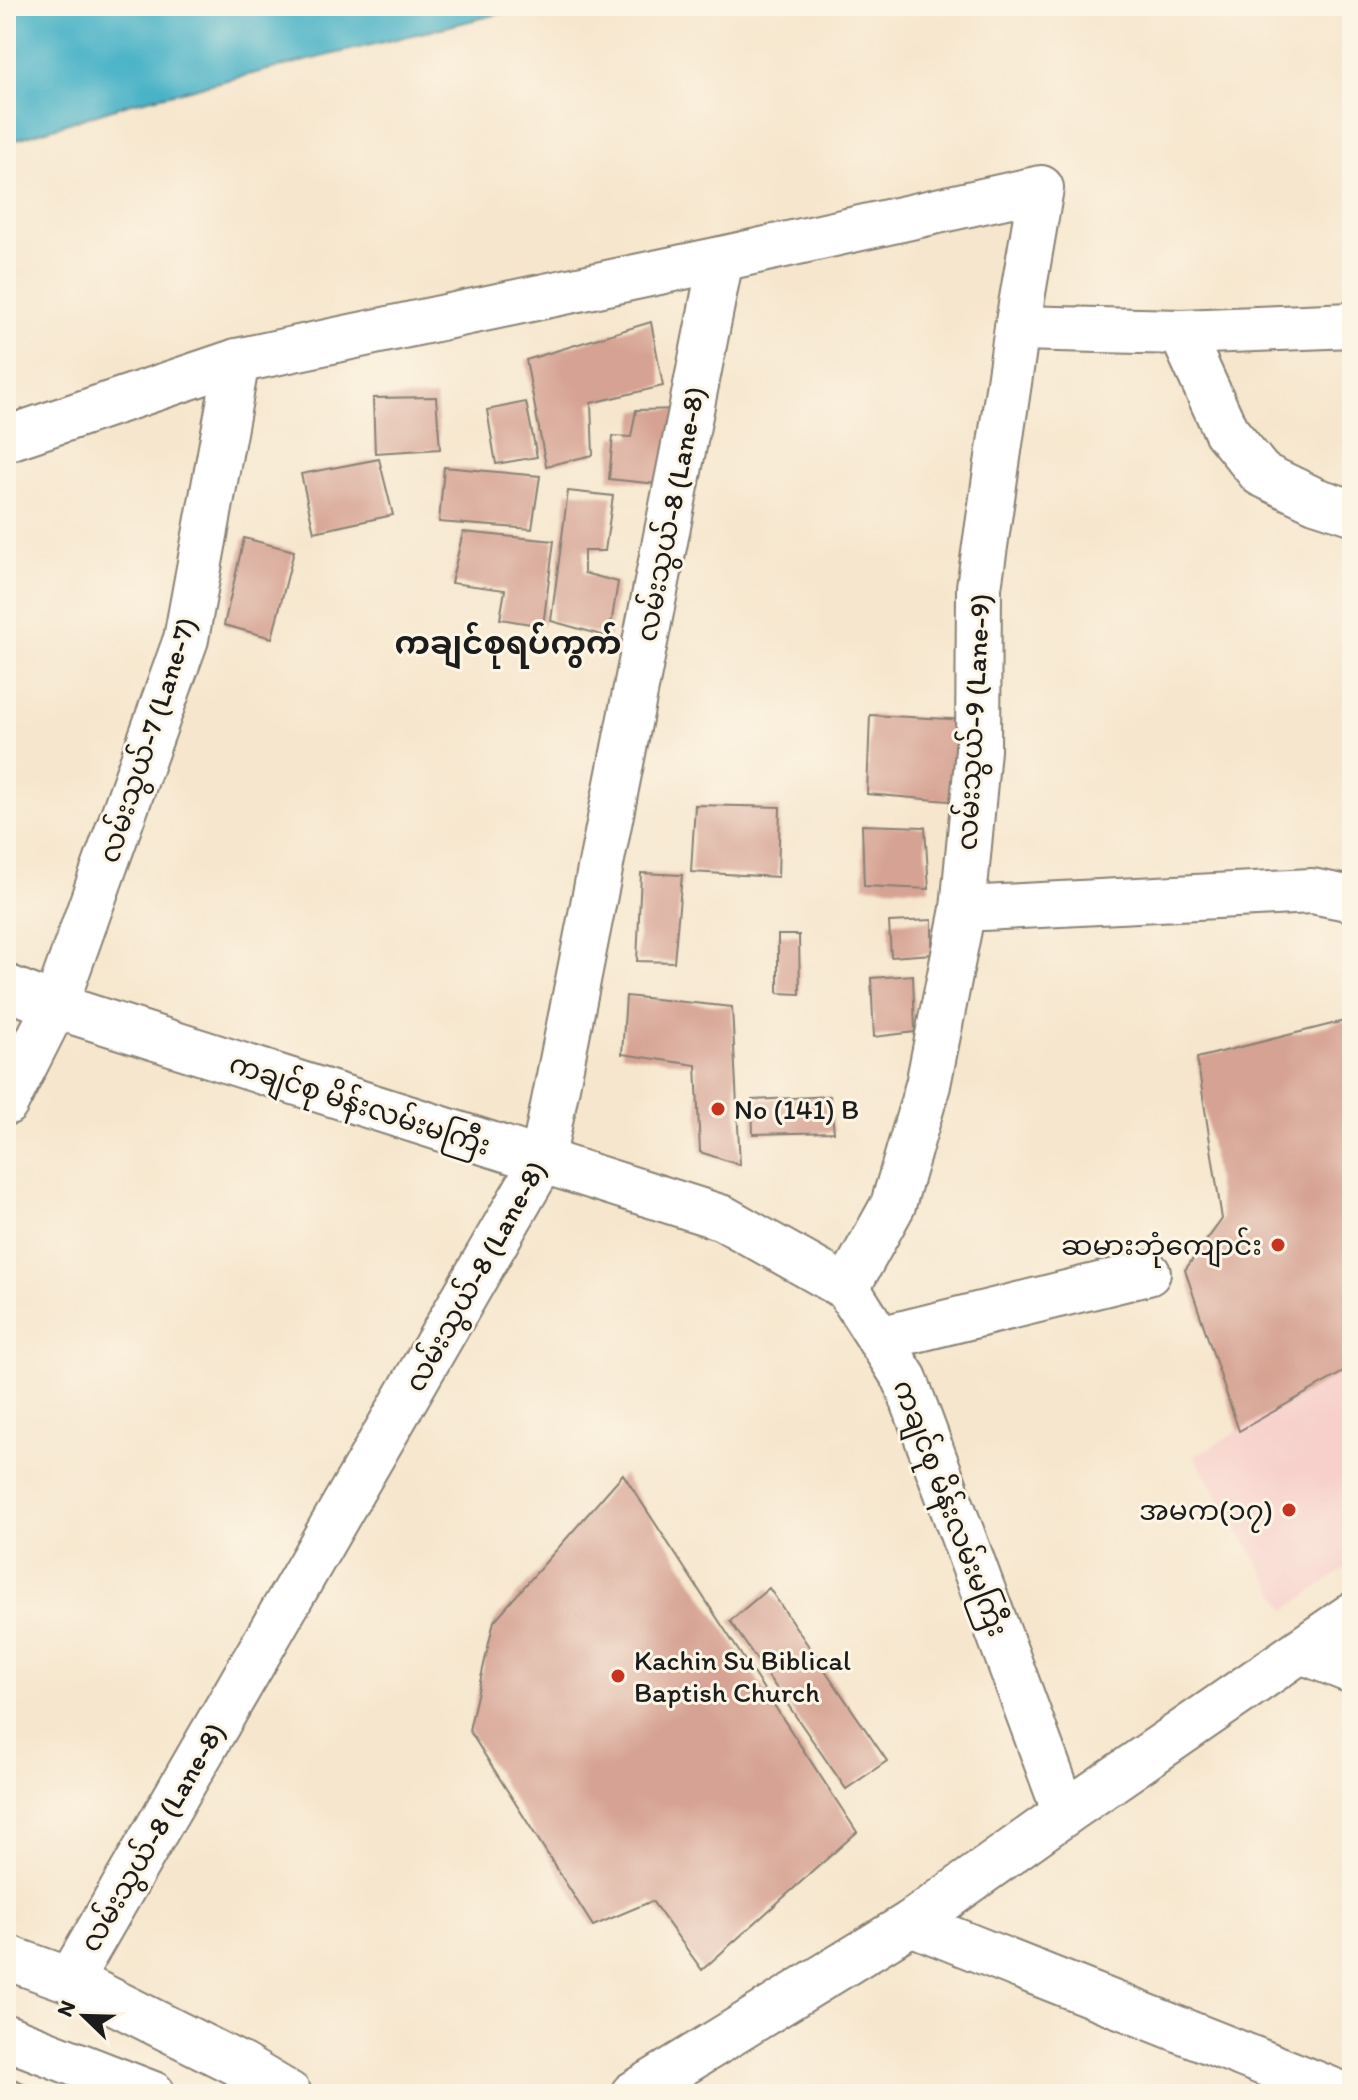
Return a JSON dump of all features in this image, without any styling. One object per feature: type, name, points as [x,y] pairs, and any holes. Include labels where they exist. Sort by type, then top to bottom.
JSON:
[{"type":"street","name":"လမ်းသွယ်-9 (Lane-9)","points":[[721,259],[1041,188],[979,587],[978,750],[963,909],[928,1085],[893,1205],[847,1288]]},
{"type":"street","points":[[6,439],[237,361],[721,259]]},
{"type":"street","name":"လမ်းသွယ်-8 (Lane-8)","points":[[70,1980],[542,1162],[721,259]]},
{"type":"street","points":[[1017,328],[1181,332],[1352,325]]},
{"type":"street","points":[[1181,332],[1226,431],[1261,474],[1315,500],[1352,512]]},
{"type":"street","name":"လမ်းသွယ်-7 (Lane-7)","points":[[6,1103],[55,1006],[186,639],[237,361]]},
{"type":"street","points":[[963,909],[1312,891],[1352,899]]},
{"type":"street","name":"ကချင်စု မိန်းလမ်းမကြီး","points":[[6,987],[55,1006],[723,1218],[847,1288],[905,1379],[1065,1813]]},
{"type":"street","points":[[879,1339],[1148,1273]]},
{"type":"street","points":[[633,2094],[911,1923],[1352,1615]]},
{"type":"street","points":[[1301,1651],[1352,1671]]},
{"type":"street","points":[[911,1923],[1342,2094]]},
{"type":"street","points":[[6,1957],[70,1980],[242,2066],[289,2094]]},
{"type":"street","points":[[6,2037],[153,2094]]},
{"type":"shaded area","name":"အမက(၁၇)","points":[[1352,1367],[1352,1563],[1286,1610],[1194,1456]]},
{"type":"water","points":[[6,6],[532,6],[128,104],[6,143]]},
{"type":"building","points":[[651,322],[663,386],[591,403],[593,455],[546,466],[526,360]]},
{"type":"building","points":[[436,397],[440,449],[375,453],[373,398]]},
{"type":"building","points":[[526,402],[537,457],[496,464],[487,410]]},
{"type":"building","points":[[683,409],[667,485],[609,479],[613,436],[631,437],[636,410]]},
{"type":"building","points":[[379,459],[393,515],[314,532],[301,474]]},
{"type":"building","points":[[444,467],[540,476],[532,529],[439,522]]},
{"type":"building","points":[[568,491],[613,496],[605,551],[584,551],[584,573],[618,582],[609,637],[551,621]]},
{"type":"building","points":[[463,532],[554,541],[543,626],[500,619],[505,590],[451,583]]},
{"type":"building","points":[[244,538],[294,551],[272,638],[224,625]]},
{"type":"building","points":[[870,715],[968,720],[960,802],[867,794]]},
{"type":"building","points":[[695,805],[780,807],[778,877],[691,872]]},
{"type":"building","points":[[862,825],[925,827],[929,889],[864,886]]},
{"type":"building","points":[[641,873],[682,875],[674,962],[637,961]]},
{"type":"building","points":[[932,920],[932,954],[891,957],[889,922]]},
{"type":"building","points":[[778,935],[799,935],[800,994],[778,993]]},
{"type":"building","points":[[913,975],[915,1032],[874,1037],[871,978]]},
{"type":"building","name":"No (141) B","points":[[626,996],[732,1007],[740,1165],[700,1152],[696,1065],[622,1054]]},
{"type":"building","name":"ဆမားဘုံကျောင်း","points":[[1352,1019],[1352,1367],[1239,1431],[1185,1270],[1222,1219],[1197,1058]]},
{"type":"building","points":[[830,1096],[834,1132],[753,1134],[752,1100]]},
{"type":"building","name":"Kachin Su Biblical Baptish Church","points":[[623,1474],[857,1832],[702,1970],[652,1901],[593,1926],[469,1730],[494,1621]]},
{"type":"building","points":[[769,1588],[887,1761],[846,1789],[730,1621]]},
{"type":"building","points":[[6,2076],[51,2094],[6,2094]]},
{"type":"place","name":"No (141) B","points":[[718,1109]]},
{"type":"place","name":"ဆမားဘုံကျောင်း","points":[[1278,1245]]},
{"type":"place","name":"အမက(၁၇)","points":[[1289,1510]]},
{"type":"place","name":"Kachin Su Biblical Baptish Church","points":[[618,1676]]},
{"type":"district","name":"ကချင်စုရပ်ကွက်","points":[[508,643]]}]
